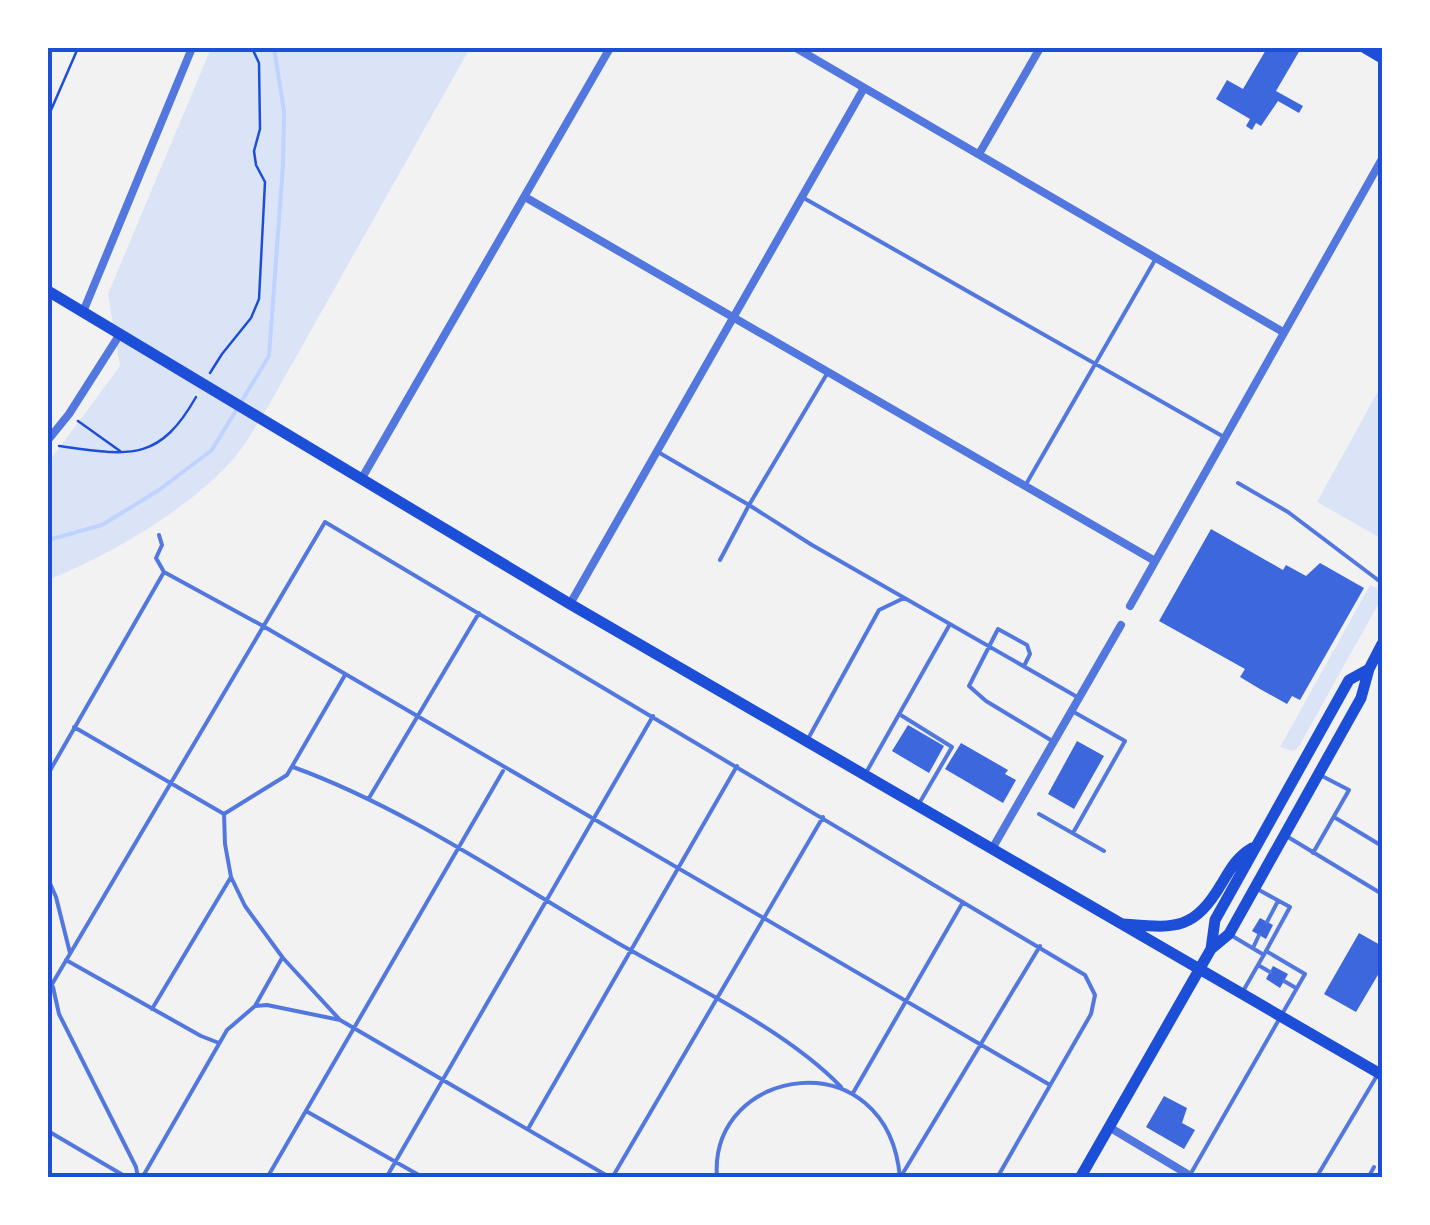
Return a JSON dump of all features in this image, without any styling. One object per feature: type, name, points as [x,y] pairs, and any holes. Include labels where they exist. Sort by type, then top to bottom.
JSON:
[{"type":"main road","points":[[1365,48],[1382,58]]},
{"type":"main road","points":[[48,291],[570,604],[1381,1074]]},
{"type":"main road","points":[[1080,1178],[1212,949],[1230,934],[1362,698],[1368,669],[1382,644]]},
{"type":"main road","points":[[1212,949],[1215,920],[1256,846],[1349,680],[1368,669]]},
{"type":"main road","points":[[1120,923],[1168,927],[1191,922],[1208,907],[1238,856],[1256,846]]},
{"type":"street","points":[[83,312],[192,48]]},
{"type":"street","points":[[362,478],[610,48]]},
{"type":"street","points":[[796,48],[1283,332]]},
{"type":"street","points":[[978,154],[1040,48]]},
{"type":"street","points":[[570,604],[864,88]]},
{"type":"street","points":[[1130,606],[1382,159]]},
{"type":"street","points":[[526,197],[1155,561]]},
{"type":"street","points":[[52,443],[120,334]]},
{"type":"street","points":[[992,849],[1121,624]]},
{"type":"street","points":[[1109,1127],[1192,1176]]},
{"type":"lane","points":[[802,196],[1224,437]]},
{"type":"lane","points":[[1025,486],[1156,258]]},
{"type":"lane","points":[[720,560],[828,372]]},
{"type":"lane","points":[[657,451],[1079,698]]},
{"type":"lane","points":[[1238,482],[1288,512],[1382,582]]},
{"type":"lane","points":[[48,992],[325,522],[1085,975],[1095,995],[1090,1014],[998,1178]]},
{"type":"lane","points":[[159,535],[162,545],[156,558],[164,572],[1050,1085]]},
{"type":"lane","points":[[48,774],[164,572]]},
{"type":"lane","points":[[807,742],[880,610],[904,598]]},
{"type":"lane","points":[[368,798],[479,614]]},
{"type":"lane","points":[[864,775],[950,624]]},
{"type":"lane","points":[[1024,666],[1030,649],[996,630],[970,680],[970,690],[1054,742]]},
{"type":"lane","points":[[224,814],[282,780],[293,768],[345,675]]},
{"type":"lane","points":[[1072,711],[1124,741],[1073,832]]},
{"type":"lane","points":[[899,714],[952,746],[918,806]]},
{"type":"lane","points":[[386,1178],[653,716]]},
{"type":"lane","points":[[74,726],[224,814]]},
{"type":"lane","points":[[528,1129],[738,766]]},
{"type":"lane","points":[[293,768],[368,798],[716,1000],[820,1065],[841,1088]]},
{"type":"lane","points":[[267,1178],[504,769]]},
{"type":"lane","points":[[1313,852],[1350,790],[1319,774]]},
{"type":"lane","points":[[224,814],[231,877],[245,906],[283,958],[340,1020],[612,1178],[823,817]]},
{"type":"lane","points":[[1039,814],[1104,851]]},
{"type":"lane","points":[[1334,817],[1382,846]]},
{"type":"lane","points":[[1284,835],[1382,894]]},
{"type":"lane","points":[[152,1009],[231,877]]},
{"type":"lane","points":[[48,879],[70,952]]},
{"type":"lane","points":[[1242,993],[1290,908],[1255,888]]},
{"type":"lane","points":[[853,1094],[964,900]]},
{"type":"lane","points":[[1266,922],[1278,901]]},
{"type":"lane","points":[[1192,1176],[1304,974],[1230,934]]},
{"type":"lane","points":[[1252,948],[1260,935]]},
{"type":"lane","points":[[900,1177],[1040,946]]},
{"type":"lane","points":[[140,1178],[219,1043],[240,1017],[255,1006],[283,958]]},
{"type":"lane","points":[[66,960],[219,1043]]},
{"type":"lane","points":[[1258,965],[1270,972]]},
{"type":"lane","points":[[1284,981],[1296,988]]},
{"type":"lane","points":[[52,983],[59,1014],[140,1178]]},
{"type":"lane","points":[[255,1006],[340,1020]]},
{"type":"lane","points":[[1316,1178],[1381,1074]]},
{"type":"lane","points":[[717,1178],[722,1142],[734,1119],[752,1100],[801,1082],[841,1088],[873,1109],[888,1128],[897,1152],[900,1177]]},
{"type":"lane","points":[[305,1110],[424,1178]]},
{"type":"lane","points":[[48,1131],[128,1178]]},
{"type":"lane","points":[[1368,1178],[1374,1168]]},
{"type":"path","points":[[48,117],[78,48]]},
{"type":"path","points":[[205,383],[222,354],[252,318],[259,299],[265,182],[254,152],[260,115],[259,63],[252,48]]},
{"type":"path","points":[[52,443],[121,452],[158,444],[180,426],[196,397]]},
{"type":"path","points":[[69,414],[121,452]]},
{"type":"shaded area","points":[[208,48],[470,48],[240,451],[196,495],[172,512],[123,544],[48,580],[48,463],[120,366],[108,294]]},
{"type":"shaded area","points":[[1382,384],[1382,539],[1317,502]]},
{"type":"shaded area","points":[[1370,585],[1377,588],[1380,601],[1298,748],[1292,751],[1280,747]]},
{"type":"building","points":[[1267,48],[1300,50],[1276,91],[1303,106],[1299,113],[1278,101],[1261,126],[1256,123],[1252,130],[1246,126],[1250,119],[1216,99],[1227,80],[1243,89]]},
{"type":"building","points":[[1211,529],[1283,570],[1286,565],[1306,576],[1320,563],[1364,588],[1300,700],[1292,696],[1287,704],[1260,689],[1240,677],[1245,669],[1159,621]]},
{"type":"building","points":[[908,725],[944,746],[929,773],[892,751]]},
{"type":"building","points":[[1077,741],[1104,756],[1074,809],[1048,794]]},
{"type":"building","points":[[961,743],[1008,770],[1005,774],[1016,780],[1003,803],[945,769]]},
{"type":"building","points":[[1260,918],[1273,925],[1266,939],[1252,931]]},
{"type":"building","points":[[1359,933],[1382,946],[1382,968],[1356,1012],[1324,994]]},
{"type":"building","points":[[1273,966],[1288,974],[1280,988],[1266,979]]},
{"type":"building","points":[[1164,1096],[1187,1108],[1182,1123],[1195,1130],[1184,1149],[1146,1127]]},
{"type":"waterway","points":[[48,540],[102,525],[159,490],[212,450],[269,356],[284,111],[274,48]]}]
